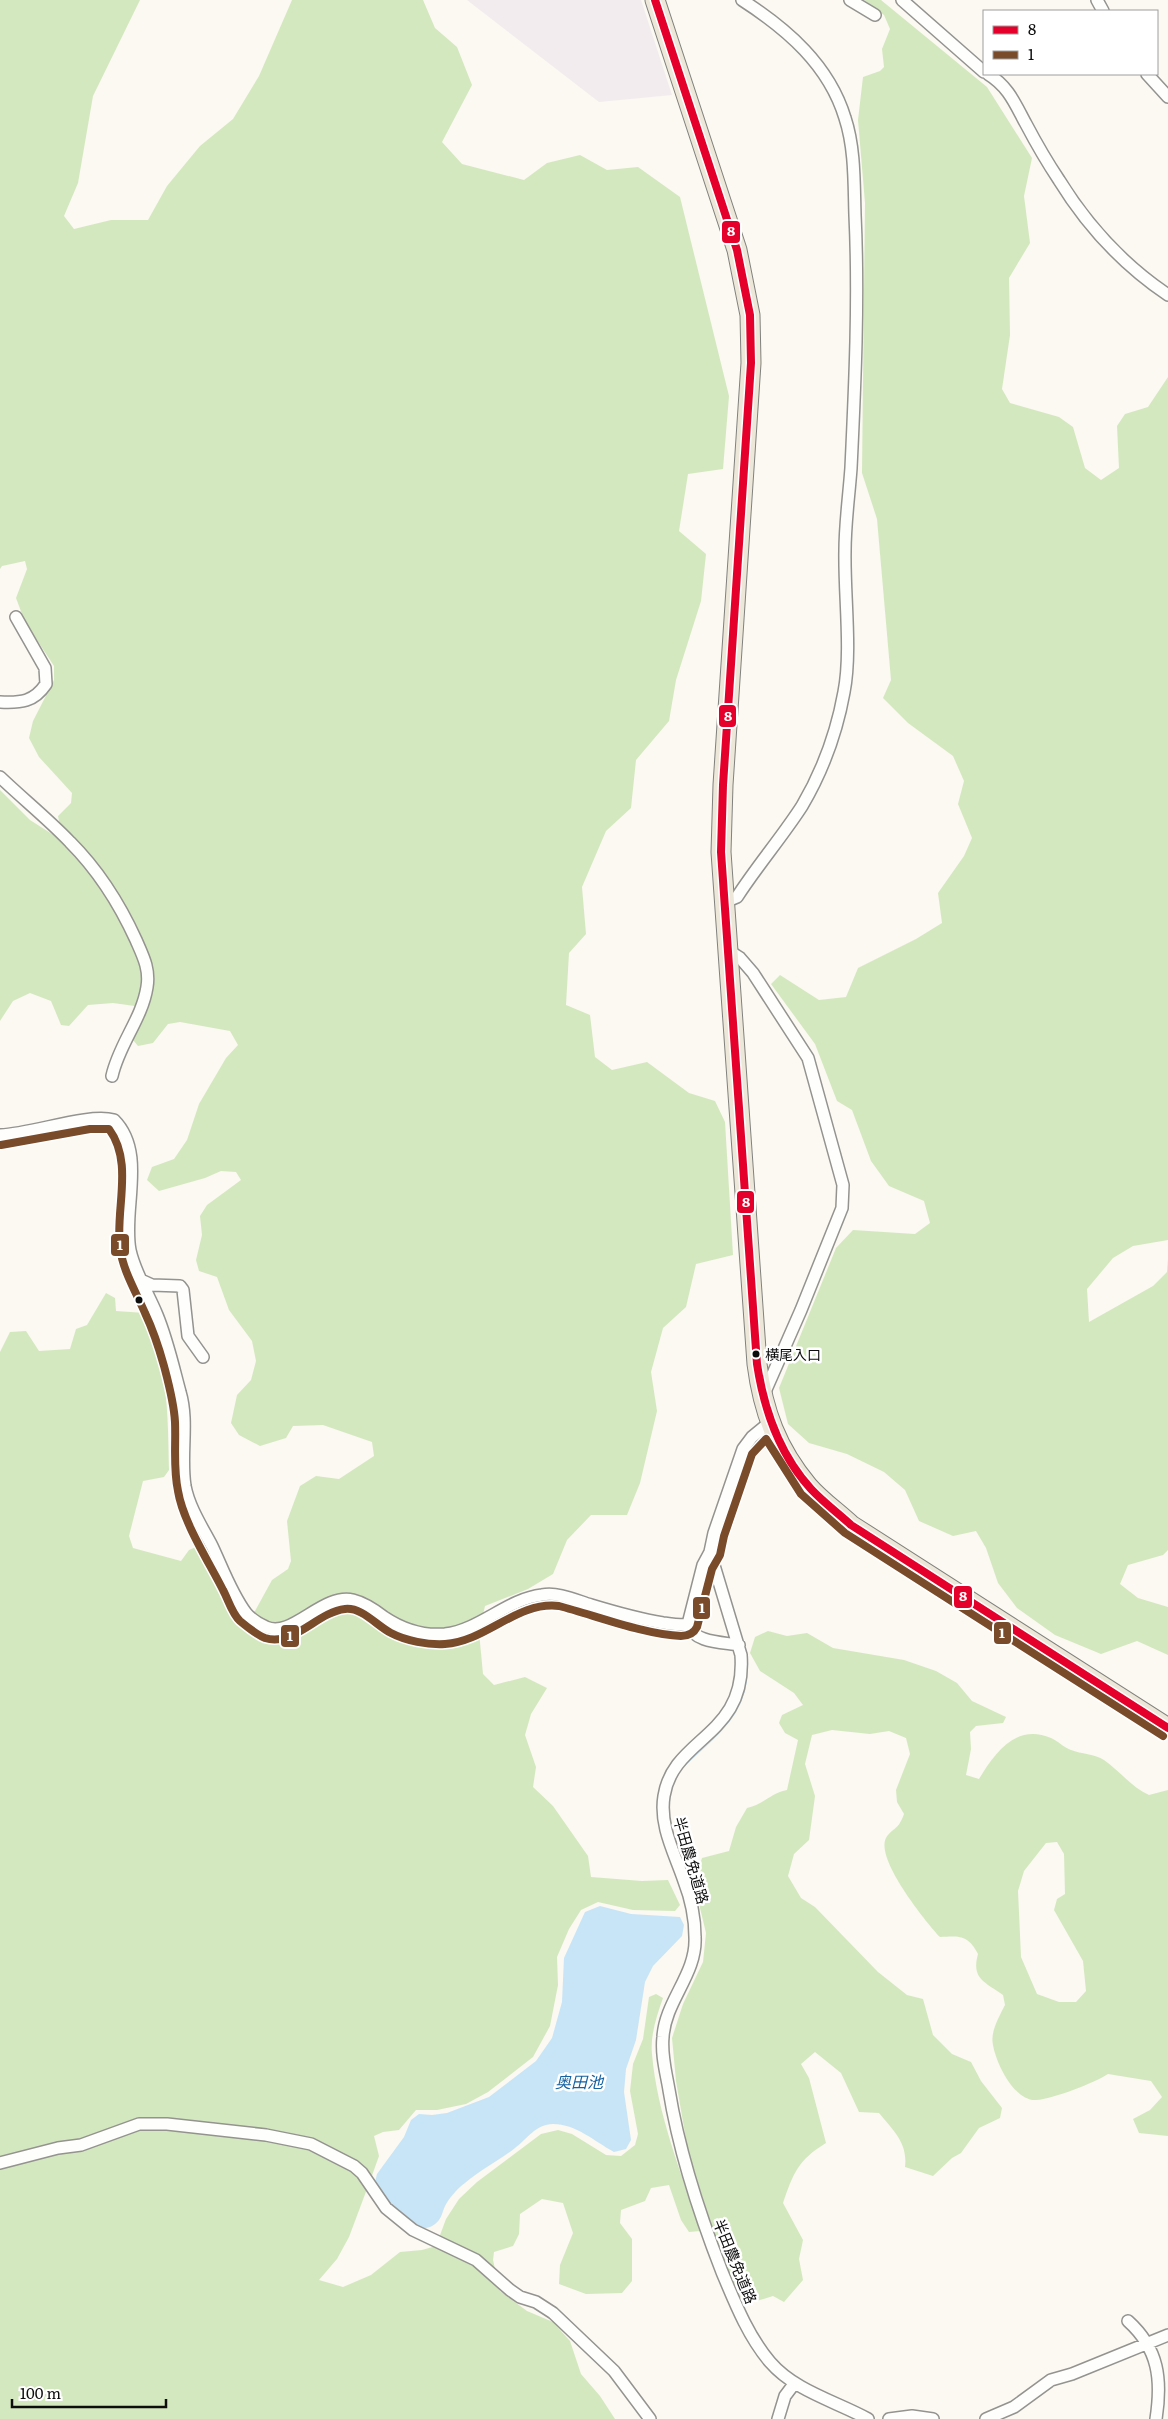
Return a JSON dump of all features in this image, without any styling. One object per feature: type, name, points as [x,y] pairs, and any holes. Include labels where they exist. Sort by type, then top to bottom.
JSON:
[{"type":"main road","points":[[655,0],[737,250],[750,315],[751,363],[723,785],[722,852],[757,1364],[762,1400],[769,1423],[808,1486],[851,1525],[1168,1728]]},
{"type":"street","points":[[725,902],[737,897],[801,807],[818,777],[844,692],[846,666],[845,551],[853,417],[856,305],[857,244],[854,174],[846,119],[834,88],[795,38],[772,19],[742,0]]},
{"type":"street","points":[[850,0],[875,15]]},
{"type":"street","points":[[902,0],[983,71]]},
{"type":"street","points":[[989,75],[1004,85],[1016,102],[1025,124],[1059,180],[1103,242],[1125,264],[1168,295]]},
{"type":"street","points":[[1148,75],[1168,97]]},
{"type":"street","points":[[0,702],[18,703],[31,700],[46,684],[45,668],[16,618]]},
{"type":"street","points":[[0,777],[71,842],[92,867],[118,908],[147,964],[147,988],[143,1005],[127,1034],[112,1076]]},
{"type":"street","points":[[729,951],[740,958],[753,973],[808,1058],[842,1185],[842,1208],[762,1400]]},
{"type":"street","points":[[0,1135],[25,1134],[97,1118],[107,1118],[117,1124],[123,1131],[133,1171],[128,1230],[134,1263],[162,1329],[182,1396],[184,1472],[188,1496],[232,1588],[246,1613],[255,1621],[268,1628],[277,1629],[290,1626],[323,1606],[348,1600],[367,1605],[395,1624],[408,1630],[428,1634],[444,1634],[461,1631],[526,1598],[544,1594],[561,1596],[657,1622],[682,1626],[688,1624]]},
{"type":"street","points":[[141,1280],[152,1285],[180,1286],[183,1290],[188,1336],[203,1357]]},
{"type":"street","points":[[739,1645],[699,1638],[691,1632],[688,1624],[703,1565],[710,1552],[714,1533],[743,1449],[752,1437],[769,1423]]},
{"type":"street","name":"半田農免道路","points":[[710,1552],[739,1645],[742,1669],[739,1688],[728,1714],[720,1725],[681,1761],[669,1776],[664,1797],[663,1820],[686,1884],[694,1923],[695,1941],[694,1955],[666,2018],[662,2036],[662,2056],[676,2132],[709,2238],[724,2277],[752,2336],[770,2362],[794,2384],[868,2419]]},
{"type":"street","points":[[0,2163],[58,2148],[81,2145],[139,2124],[167,2124],[266,2135],[294,2139],[311,2144],[354,2166],[362,2173],[386,2208],[413,2230],[476,2260],[510,2290],[553,2313],[614,2371],[650,2419]]},
{"type":"street","points":[[1128,2321],[1147,2342],[1159,2384],[1156,2419]]},
{"type":"street","points":[[986,2419],[1014,2407],[1043,2384],[1168,2335]]},
{"type":"street","points":[[778,2419],[785,2396],[794,2384]]},
{"type":"street","points":[[889,2419],[912,2416],[933,2419]]},
{"type":"shaded area","points":[[467,0],[641,0],[672,95],[599,102]]},
{"type":"green space","points":[[0,0],[140,0],[93,96],[78,183],[64,216],[74,229],[111,220],[148,220],[167,186],[200,146],[233,119],[259,76],[292,0],[423,0],[435,28],[457,47],[472,85],[442,142],[462,164],[524,180],[547,163],[580,155],[607,170],[638,167],[680,197],[729,396],[723,469],[688,474],[679,531],[706,554],[701,601],[676,680],[669,721],[636,760],[631,808],[606,831],[582,887],[586,934],[569,953],[566,1005],[590,1015],[595,1057],[612,1070],[647,1062],[689,1093],[715,1101],[725,1122],[733,1255],[696,1264],[686,1307],[663,1328],[651,1372],[657,1411],[640,1483],[627,1515],[591,1515],[567,1540],[553,1574],[528,1589],[485,1606],[479,1632],[483,1674],[494,1685],[525,1677],[547,1688],[531,1714],[525,1735],[536,1767],[533,1787],[553,1806],[588,1856],[591,1877],[642,1881],[668,1880],[680,1905],[675,1911],[633,1910],[598,1902],[581,1910],[569,1929],[557,1957],[558,1985],[550,2026],[533,2057],[488,2092],[466,2104],[437,2110],[416,2110],[399,2130],[383,2132],[374,2136],[379,2156],[349,2237],[337,2259],[319,2280],[343,2287],[371,2275],[400,2252],[422,2250],[436,2246],[446,2219],[459,2199],[477,2182],[541,2134],[558,2130],[572,2134],[606,2155],[621,2156],[635,2145],[638,2134],[630,2091],[633,2064],[643,2039],[649,1997],[656,1994],[663,1998],[656,2018],[652,2040],[652,2054],[659,2099],[671,2144],[700,2231],[689,2232],[681,2220],[669,2185],[651,2188],[645,2201],[621,2210],[620,2223],[632,2239],[632,2281],[622,2293],[586,2294],[559,2284],[560,2265],[573,2233],[563,2203],[542,2199],[520,2214],[519,2234],[513,2246],[494,2252],[493,2260],[500,2291],[527,2311],[553,2322],[570,2341],[581,2374],[600,2396],[615,2419],[0,2419],[0,1352],[10,1332],[26,1331],[39,1351],[70,1349],[76,1329],[87,1325],[106,1293],[115,1298],[116,1311],[145,1313],[158,1351],[165,1390],[169,1470],[164,1477],[143,1481],[129,1536],[133,1548],[181,1561],[189,1550],[196,1547],[208,1554],[227,1601],[237,1612],[255,1611],[272,1580],[288,1569],[291,1561],[287,1521],[300,1486],[316,1476],[339,1479],[374,1456],[372,1442],[323,1425],[293,1426],[286,1438],[260,1446],[239,1435],[231,1423],[237,1395],[251,1380],[256,1361],[252,1341],[229,1310],[217,1277],[199,1271],[196,1260],[202,1235],[200,1216],[207,1205],[241,1180],[236,1172],[221,1171],[205,1178],[159,1191],[147,1180],[152,1167],[174,1159],[187,1140],[199,1104],[226,1058],[238,1045],[230,1031],[180,1022],[168,1024],[153,1043],[138,1046],[133,1040],[142,1015],[135,1006],[113,1003],[88,1005],[69,1026],[61,1025],[51,1001],[30,993],[13,1001],[0,1021],[0,790],[30,820],[52,834],[60,826],[58,816],[71,803],[72,793],[39,757],[29,738],[33,721],[54,680],[54,666],[25,622],[16,598],[27,569],[25,561],[2,566],[0,569]]},
{"type":"green space","points":[[864,0],[881,0],[987,87],[1032,158],[1024,196],[1030,243],[1009,278],[1010,335],[1002,389],[1010,403],[1059,417],[1073,427],[1085,468],[1101,480],[1119,468],[1117,426],[1125,414],[1148,407],[1168,377],[1168,1240],[1133,1246],[1113,1258],[1087,1289],[1089,1322],[1153,1286],[1167,1272],[1168,1259],[1168,1550],[1163,1555],[1128,1565],[1120,1584],[1138,1598],[1168,1607],[1168,1655],[1137,1641],[1101,1654],[1055,1635],[1017,1608],[998,1583],[986,1548],[976,1531],[953,1536],[919,1521],[905,1490],[884,1472],[847,1454],[809,1443],[788,1424],[779,1388],[836,1248],[853,1230],[915,1234],[930,1223],[924,1201],[889,1186],[871,1161],[852,1110],[837,1101],[815,1044],[771,984],[780,975],[819,1000],[846,997],[858,968],[916,939],[942,923],[938,893],[964,856],[972,838],[958,804],[964,781],[953,756],[908,723],[883,698],[891,680],[877,519],[862,473],[865,203],[858,120],[863,77],[880,71],[884,67],[882,49],[890,29],[884,15]]},
{"type":"green space","points":[[768,1631],[787,1636],[807,1633],[833,1648],[904,1660],[936,1671],[957,1683],[972,1701],[1006,1717],[1003,1723],[976,1726],[970,1732],[971,1749],[966,1775],[979,1779],[992,1760],[1008,1743],[1027,1734],[1039,1734],[1051,1738],[1071,1750],[1100,1758],[1110,1764],[1137,1788],[1149,1795],[1168,1790],[1168,2136],[1139,2133],[1133,2119],[1150,2110],[1162,2097],[1151,2081],[1108,2074],[1073,2090],[1036,2100],[1028,2099],[1014,2088],[1002,2071],[992,2040],[1005,2005],[1003,1995],[985,1983],[978,1975],[976,1962],[978,1954],[971,1943],[958,1937],[940,1937],[933,1929],[904,1890],[888,1860],[885,1848],[886,1838],[898,1826],[904,1814],[897,1802],[896,1790],[910,1754],[906,1738],[889,1731],[870,1734],[832,1730],[812,1735],[805,1764],[815,1796],[809,1840],[794,1854],[788,1876],[801,1898],[815,1907],[878,1972],[907,1995],[923,1999],[933,2035],[952,2054],[971,2062],[981,2081],[1002,2108],[1000,2118],[979,2128],[961,2153],[952,2158],[933,2176],[905,2167],[902,2144],[894,2131],[879,2113],[859,2112],[841,2073],[815,2052],[801,2064],[809,2078],[826,2143],[809,2155],[798,2168],[783,2203],[803,2240],[799,2259],[803,2280],[784,2302],[773,2296],[747,2304],[730,2284],[688,2151],[676,2081],[672,2038],[683,2004],[703,1962],[706,1933],[694,1883],[702,1858],[729,1851],[736,1827],[747,1808],[787,1790],[798,1740],[785,1733],[779,1723],[782,1715],[803,1705],[794,1693],[760,1671],[750,1653],[755,1637]],"holes":[[[1057,1842],[1064,1854],[1065,1894],[1057,1899],[1054,1910],[1083,1961],[1086,1991],[1076,2002],[1059,2002],[1037,1994],[1021,1957],[1018,1891],[1024,1871],[1046,1843]]]},
{"type":"water","name":"奥田池","points":[[600,1906],[631,1914],[680,1917],[684,1925],[682,1936],[653,1966],[645,1982],[636,2040],[626,2069],[624,2092],[631,2140],[626,2149],[614,2152],[585,2134],[569,2127],[553,2124],[542,2126],[509,2153],[459,2188],[447,2203],[439,2220],[430,2227],[421,2228],[412,2224],[394,2209],[380,2190],[375,2182],[377,2174],[404,2137],[411,2120],[419,2114],[447,2113],[489,2097],[536,2061],[552,2038],[562,2002],[564,1958],[585,1912]]},
{"type":"waterway","points":[[746,1453],[758,1446],[771,1448]]},
{"type":"waterway","points":[[685,1764],[720,1731],[737,1707],[743,1694],[746,1678],[746,1660]]},
{"type":"waterway","points":[[696,1964],[699,1951]]},
{"type":"transit line","name":"8","points":[[655,0],[737,250],[750,315],[751,363],[723,785],[721,852],[757,1364],[769,1415],[782,1446],[800,1475],[816,1494],[851,1525],[1168,1728]]},
{"type":"transit line","name":"1","points":[[1,1145],[90,1129],[109,1129],[116,1142],[121,1156],[122,1171],[120,1248],[127,1273],[156,1339],[169,1387],[174,1408],[176,1474],[181,1503],[197,1542],[237,1618],[262,1637],[286,1638],[335,1611],[351,1609],[363,1614],[397,1636],[424,1643],[445,1644],[475,1636],[529,1609],[544,1606],[559,1606],[652,1632],[667,1635],[688,1635],[697,1627],[712,1569],[720,1555],[724,1536],[752,1454],[766,1439],[801,1494],[845,1533],[1163,1736]]},
{"type":"place","name":"横尾入口","points":[[756,1354]]}]
